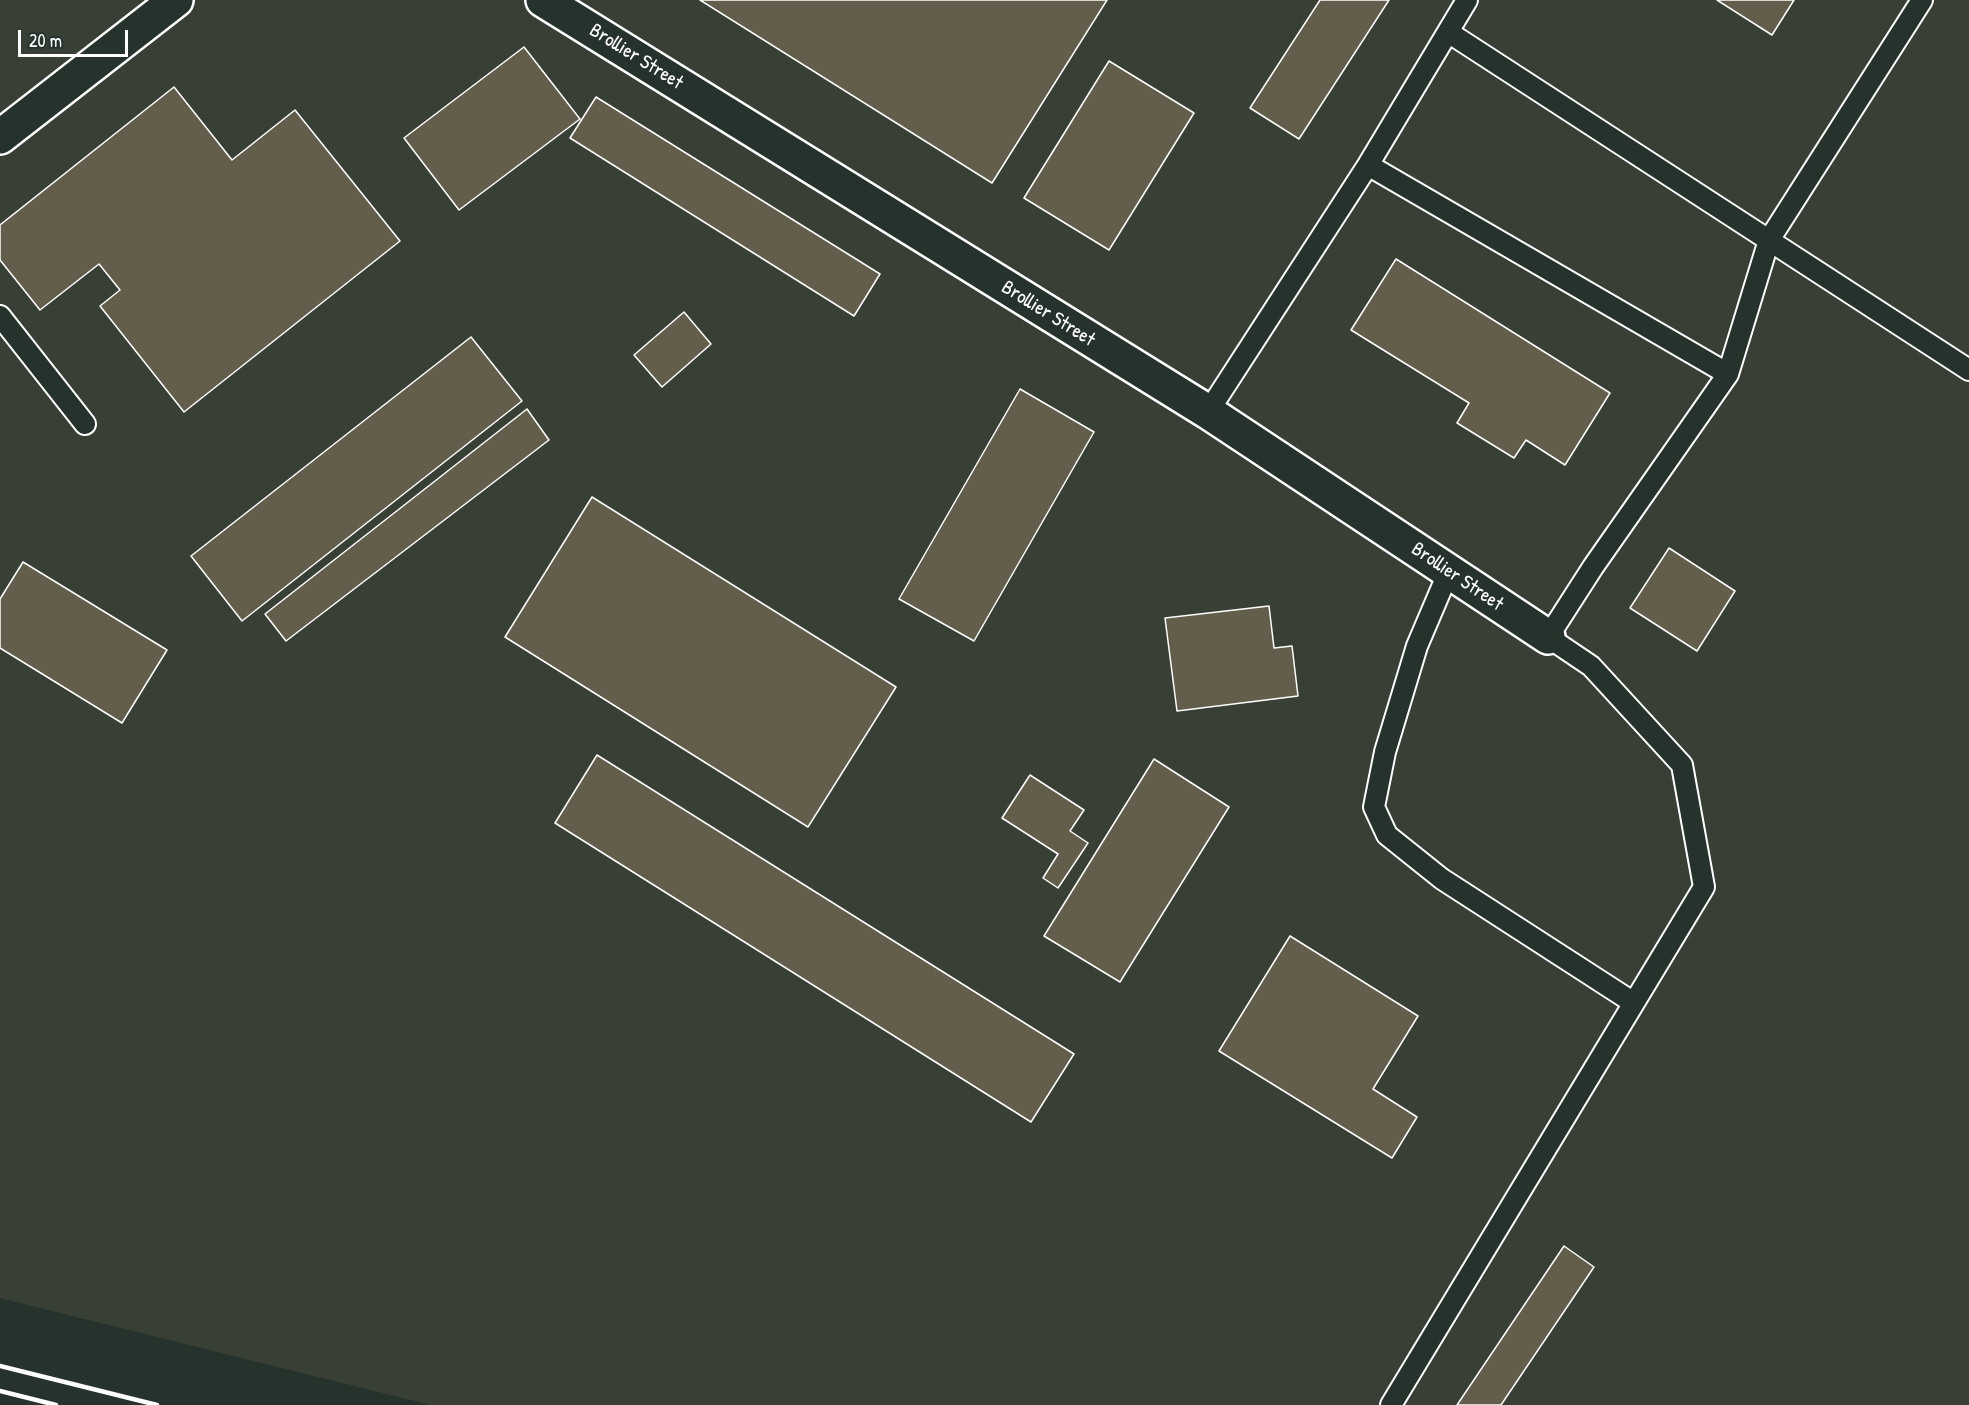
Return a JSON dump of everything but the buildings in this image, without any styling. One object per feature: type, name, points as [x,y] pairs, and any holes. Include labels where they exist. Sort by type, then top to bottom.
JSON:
[{"type":"street","points":[[0,136],[176,0]]},
{"type":"street","name":"Brollier Street","points":[[543,0],[1208,412],[1548,637]]},
{"type":"lane","points":[[1208,412],[1368,165],[1467,0]]},
{"type":"lane","points":[[1391,1405],[1704,887],[1682,765],[1591,666],[1548,637],[1593,567],[1728,374],[1770,240],[1922,0]]},
{"type":"lane","points":[[1448,32],[1969,370]]},
{"type":"lane","points":[[1368,165],[1728,374]]},
{"type":"lane","points":[[0,316],[85,424]]},
{"type":"lane","points":[[1449,571],[1417,646],[1385,752],[1374,807],[1387,835],[1442,879],[1634,1003]]},
{"type":"shaded area","points":[[0,0],[1969,0],[1969,1405],[431,1405],[0,1298]]},
{"type":"railway","points":[[0,1366],[157,1405]]},
{"type":"railway","points":[[0,1391],[56,1405]]}]
